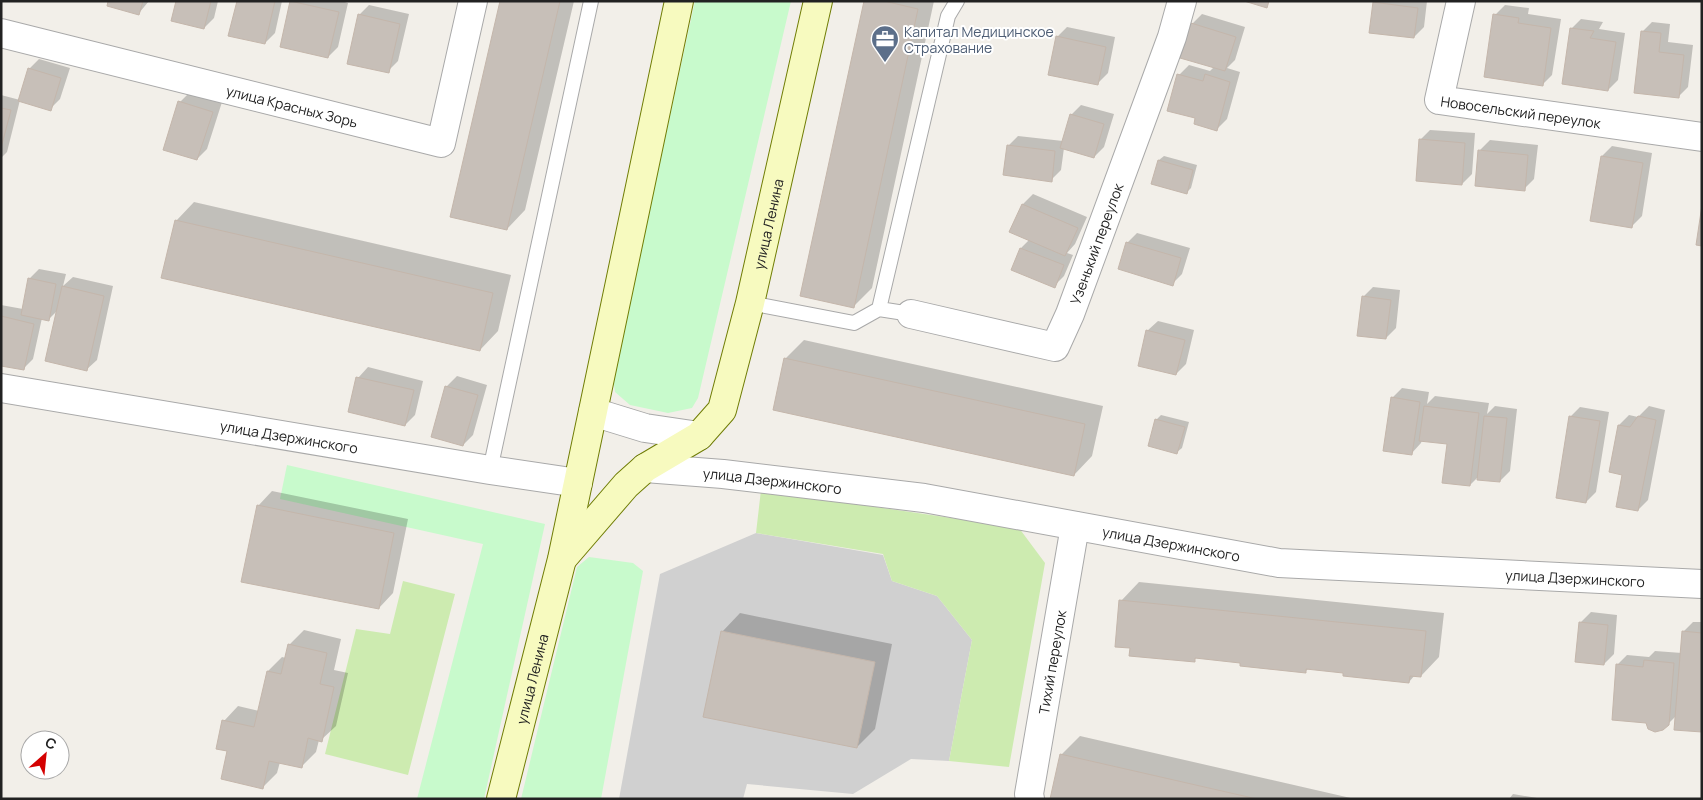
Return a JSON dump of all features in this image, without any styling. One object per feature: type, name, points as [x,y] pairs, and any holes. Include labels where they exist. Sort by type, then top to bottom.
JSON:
[{"type":"main road","name":"улица Ленина","points":[[501,799],[562,559],[679,1]]},
{"type":"main road","name":"улица Ленина","points":[[562,559],[626,485],[645,468],[699,436],[722,410],[750,303],[818,1]]},
{"type":"street","name":"улица Красных Зорь","points":[[1,33],[441,143],[473,1]]},
{"type":"street","name":"Узенький переулок","points":[[911,314],[1055,347],[1070,314],[1168,47],[1182,1]]},
{"type":"street","name":"Новосельский переулок","points":[[1461,1],[1439,100],[1702,137]]},
{"type":"street","name":"улица Дзержинского","points":[[1,388],[578,483]]},
{"type":"street","points":[[593,412],[644,428],[699,436]]},
{"type":"street","name":"улица Дзержинского","points":[[645,468],[723,474],[924,498],[1279,563],[1702,584]]},
{"type":"street","name":"Тихий переулок","points":[[1030,799],[1029,794],[1075,526]]},
{"type":"lane","points":[[490,470],[591,1]]},
{"type":"lane","points":[[879,309],[948,16],[957,1]]},
{"type":"lane","points":[[750,303],[854,323],[879,309],[911,314]]},
{"type":"shaded area","points":[[756,533],[883,555],[892,581],[937,596],[972,640],[949,761],[911,759],[853,794],[747,784],[743,799],[619,799],[660,574]]},
{"type":"green space","points":[[695,1],[791,1],[698,398],[692,408],[668,413],[630,405],[615,392],[613,378]]},
{"type":"green space","points":[[287,465],[545,524],[484,799],[417,799],[483,544],[280,499]]},
{"type":"green space","points":[[761,490],[1019,528],[1045,563],[1009,767],[949,761],[972,640],[937,596],[892,581],[883,554],[756,533]]},
{"type":"green space","points":[[589,557],[633,563],[643,571],[601,799],[521,799],[577,567]]},
{"type":"green space","points":[[403,581],[455,594],[408,775],[325,754],[356,629],[390,634]]},
{"type":"building","points":[[108,1],[143,1],[139,15],[107,6]]},
{"type":"building","points":[[176,1],[211,1],[204,29],[171,21]]},
{"type":"building","points":[[237,1],[275,1],[265,44],[228,36]]},
{"type":"building","points":[[290,1],[339,12],[328,58],[280,47]]},
{"type":"building","points":[[500,1],[560,1],[507,230],[450,217]]},
{"type":"building","points":[[864,1],[884,1],[918,9],[854,308],[800,296]]},
{"type":"building","points":[[1244,1],[1269,1],[1267,8]]},
{"type":"building","points":[[1373,2],[1418,8],[1414,38],[1369,33]]},
{"type":"building","points":[[358,14],[400,24],[389,73],[347,64]]},
{"type":"building","points":[[1493,14],[1519,18],[1518,23],[1551,28],[1543,86],[1484,77]]},
{"type":"building","points":[[1191,23],[1236,37],[1225,71],[1180,58]]},
{"type":"building","points":[[1570,28],[1594,31],[1590,38],[1616,42],[1608,91],[1562,84]]},
{"type":"building","points":[[1641,31],[1661,33],[1659,52],[1684,55],[1679,98],[1634,93]]},
{"type":"building","points":[[1056,36],[1106,47],[1098,85],[1048,75]]},
{"type":"building","points":[[28,68],[61,78],[51,111],[18,101]]},
{"type":"building","points":[[1177,74],[1203,81],[1205,74],[1230,82],[1217,131],[1194,124],[1195,118],[1167,111]]},
{"type":"building","points":[[178,101],[213,112],[197,160],[163,150]]},
{"type":"building","points":[[1,108],[11,110],[1,148]]},
{"type":"building","points":[[1070,114],[1104,124],[1094,158],[1060,148]]},
{"type":"building","points":[[1419,139],[1465,143],[1462,185],[1416,181]]},
{"type":"building","points":[[1007,145],[1055,151],[1052,182],[1003,175]]},
{"type":"building","points":[[1478,150],[1528,155],[1525,191],[1475,186]]},
{"type":"building","points":[[1601,156],[1643,163],[1632,228],[1590,221]]},
{"type":"building","points":[[1158,160],[1193,170],[1187,194],[1151,184]]},
{"type":"building","points":[[1022,204],[1078,228],[1065,256],[1009,232]]},
{"type":"building","points":[[1702,205],[1702,246],[1696,245]]},
{"type":"building","points":[[175,220],[493,293],[480,351],[161,278]]},
{"type":"building","points":[[1126,242],[1181,258],[1173,286],[1118,269]]},
{"type":"building","points":[[1020,248],[1064,265],[1055,288],[1011,270]]},
{"type":"building","points":[[28,278],[56,284],[49,321],[21,315]]},
{"type":"building","points":[[62,286],[104,296],[87,371],[45,361]]},
{"type":"building","points":[[1362,296],[1391,300],[1386,339],[1357,336]]},
{"type":"building","points":[[1,316],[34,324],[24,370],[1,366]]},
{"type":"building","points":[[1146,330],[1185,340],[1176,375],[1138,366]]},
{"type":"building","points":[[784,358],[1085,424],[1074,476],[773,410]]},
{"type":"building","points":[[356,377],[414,390],[405,426],[348,412]]},
{"type":"building","points":[[445,386],[478,395],[463,446],[431,437]]},
{"type":"building","points":[[1391,397],[1420,402],[1412,455],[1383,451]]},
{"type":"building","points":[[1424,406],[1479,413],[1470,486],[1442,483],[1447,444],[1419,441]]},
{"type":"building","points":[[1484,416],[1507,418],[1500,482],[1477,480]]},
{"type":"building","points":[[1569,416],[1600,421],[1586,503],[1556,498]]},
{"type":"building","points":[[1638,416],[1656,420],[1638,511],[1616,507],[1622,475],[1609,472],[1618,425],[1630,427]]},
{"type":"building","points":[[1155,419],[1185,427],[1177,454],[1148,446]]},
{"type":"building","points":[[257,505],[394,533],[379,609],[241,582]]},
{"type":"building","points":[[1119,600],[1426,631],[1421,677],[1410,676],[1409,683],[1343,676],[1343,673],[1306,669],[1306,673],[1240,666],[1240,663],[1195,658],[1195,662],[1129,656],[1130,648],[1115,647]]},
{"type":"building","points":[[1579,622],[1608,625],[1604,665],[1575,662]]},
{"type":"building","points":[[721,631],[875,662],[857,748],[703,717]]},
{"type":"building","points":[[1682,631],[1702,633],[1702,732],[1674,730]]},
{"type":"building","points":[[288,644],[327,653],[320,684],[334,687],[322,742],[308,738],[302,768],[269,761],[263,789],[221,779],[227,751],[216,749],[222,720],[254,727],[267,671],[281,674]]},
{"type":"building","points":[[1644,660],[1674,663],[1669,725],[1663,730],[1655,732],[1648,729],[1646,723],[1612,720],[1616,664],[1643,667]]},
{"type":"building","points":[[1060,754],[1257,799],[1050,799]]},
{"type":"place","name":"Капитал Медицинское Страхование","points":[[885,63]]}]
